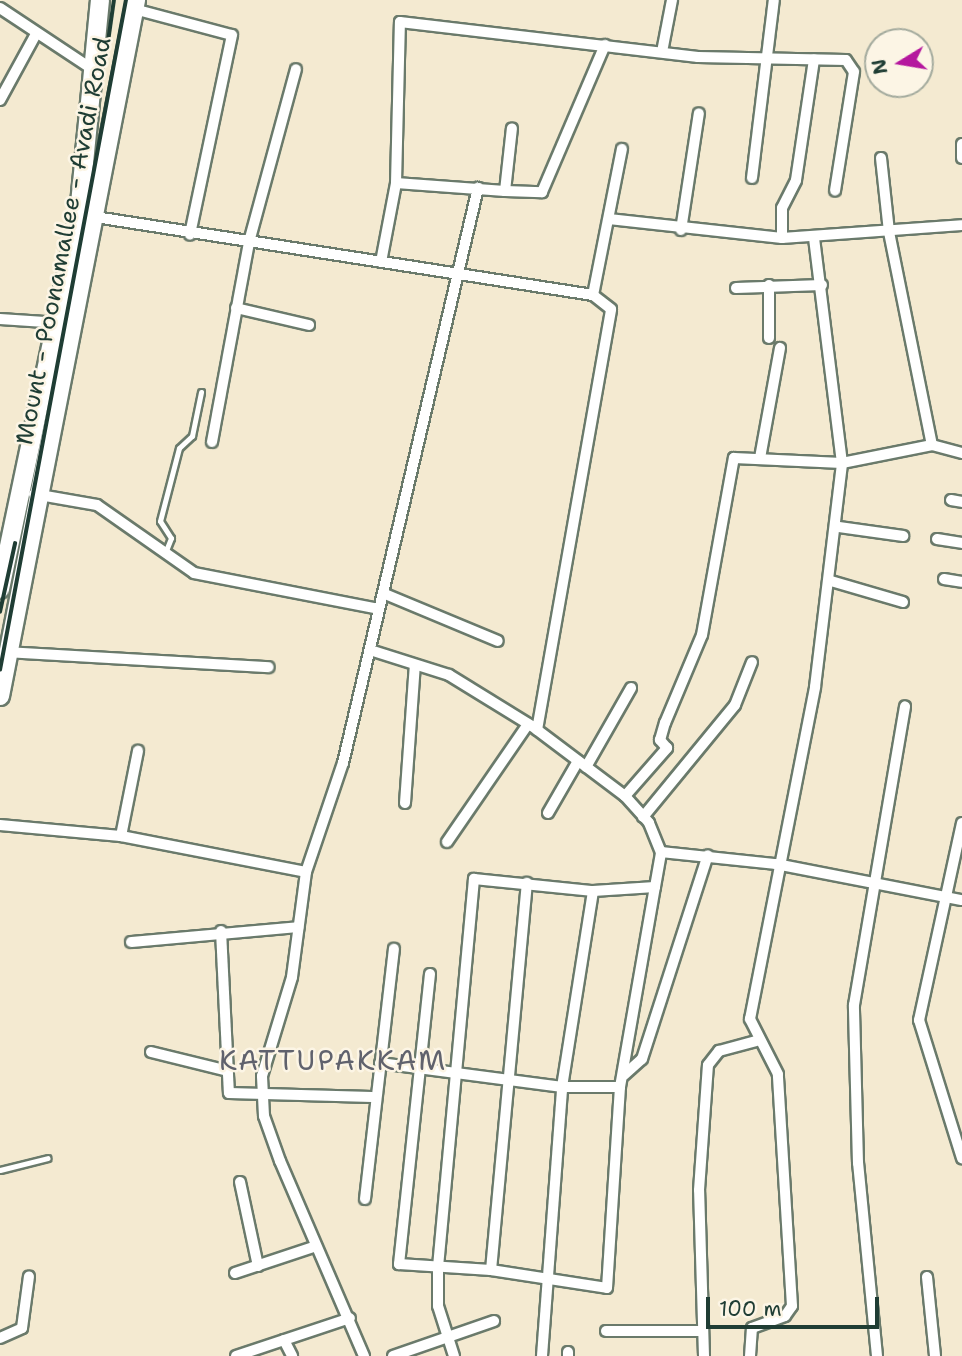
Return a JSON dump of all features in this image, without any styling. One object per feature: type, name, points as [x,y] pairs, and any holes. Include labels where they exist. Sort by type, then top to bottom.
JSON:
[{"type":"main road","name":"Mount - Poonamallee - Avadi Road","points":[[0,589],[29,494],[86,215],[89,67],[100,0]]},
{"type":"main road","name":"Mount - Poonamallee - Avadi Road","points":[[0,696],[29,494],[60,323],[135,4]]},
{"type":"street","points":[[662,52],[672,0]]},
{"type":"street","points":[[752,178],[761,61],[774,0]]},
{"type":"street","points":[[135,4],[232,35],[190,235]]},
{"type":"street","points":[[0,8],[89,67]]},
{"type":"street","points":[[381,262],[396,183],[400,22],[761,61],[846,60],[854,72],[835,190]]},
{"type":"street","points":[[0,100],[36,34]]},
{"type":"street","points":[[396,183],[542,192],[605,45]]},
{"type":"street","points":[[782,238],[782,208],[796,180],[814,59]]},
{"type":"street","points":[[212,442],[249,242],[296,69]]},
{"type":"street","points":[[681,230],[699,113]]},
{"type":"street","points":[[505,191],[512,128]]},
{"type":"street","points":[[962,144],[962,158]]},
{"type":"street","points":[[593,295],[622,149]]},
{"type":"street","points":[[881,158],[889,232],[932,445]]},
{"type":"street","points":[[364,1356],[350,1318],[280,1161],[262,1093],[298,927],[306,872],[343,762],[461,271],[478,188]]},
{"type":"street","points":[[86,215],[190,235],[461,271],[593,295],[611,309],[532,727],[447,842]]},
{"type":"street","points":[[609,219],[681,230],[782,238],[814,238],[962,225]]},
{"type":"street","points":[[750,1356],[752,1328],[785,1316],[792,1306],[778,1074],[757,1041],[750,1019],[776,864],[831,581],[842,463],[814,238]]},
{"type":"street","points":[[769,285],[769,338]]},
{"type":"street","points":[[736,288],[821,285]]},
{"type":"street","points":[[236,308],[309,325]]},
{"type":"street","points":[[0,319],[60,323]]},
{"type":"street","points":[[760,458],[780,348]]},
{"type":"street","points":[[625,796],[667,748],[660,740],[665,723],[702,635],[734,458],[842,463],[932,445],[962,453]]},
{"type":"street","points":[[29,494],[97,505],[194,573],[379,609]]},
{"type":"street","points":[[838,527],[903,536]]},
{"type":"street","points":[[937,539],[962,543]]},
{"type":"street","points":[[944,579],[962,582]]},
{"type":"street","points":[[831,581],[903,603]]},
{"type":"street","points":[[385,594],[498,641]]},
{"type":"street","points":[[370,650],[449,676],[532,727],[625,796],[643,817],[660,852],[621,1082],[607,1288],[550,1282],[491,1270],[399,1264],[430,974]]},
{"type":"street","points":[[5,652],[269,667]]},
{"type":"street","points":[[643,817],[735,705],[752,662]]},
{"type":"street","points":[[405,803],[415,665]]},
{"type":"street","points":[[548,813],[631,688]]},
{"type":"street","points":[[877,1356],[858,1163],[854,1005],[871,881],[905,706]]},
{"type":"street","points":[[121,836],[138,751]]},
{"type":"street","points":[[962,823],[949,898],[919,1020],[962,1158]]},
{"type":"street","points":[[0,825],[121,836],[306,872]]},
{"type":"street","points":[[660,852],[776,864],[962,900]]},
{"type":"street","points":[[380,1063],[562,1087],[621,1082],[642,1059],[708,855]]},
{"type":"street","points":[[454,1356],[438,1306],[438,1267],[459,1073],[474,880],[593,891],[655,887]]},
{"type":"street","points":[[491,1270],[511,1080],[527,883]]},
{"type":"street","points":[[542,1356],[550,1282],[562,1087],[593,891]]},
{"type":"street","points":[[131,942],[221,930],[298,927]]},
{"type":"street","points":[[221,930],[229,1093],[372,1097]]},
{"type":"street","points":[[365,1199],[372,1097],[380,1063],[394,949]]},
{"type":"street","points":[[704,1356],[699,1190],[708,1065],[719,1051],[757,1041]]},
{"type":"street","points":[[151,1052],[228,1071]]},
{"type":"street","points":[[240,1182],[258,1266]]},
{"type":"street","points":[[235,1273],[316,1246]]},
{"type":"street","points":[[0,1338],[22,1328],[29,1276]]},
{"type":"street","points":[[927,1277],[935,1356]]},
{"type":"street","points":[[236,1356],[350,1318]]},
{"type":"street","points":[[393,1356],[494,1321]]},
{"type":"street","points":[[606,1331],[702,1331]]},
{"type":"street","points":[[284,1340],[292,1356]]},
{"type":"lane","points":[[164,553],[172,538],[160,521],[179,448],[192,436],[201,392]]},
{"type":"lane","points":[[0,1170],[48,1158]]},
{"type":"railway","points":[[108,42],[114,0]]},
{"type":"railway","points":[[0,670],[126,0]]},
{"type":"railway","points":[[0,612],[15,544]]},
{"type":"district","name":"KATTUPAKKAM","points":[[333,1060]]}]
